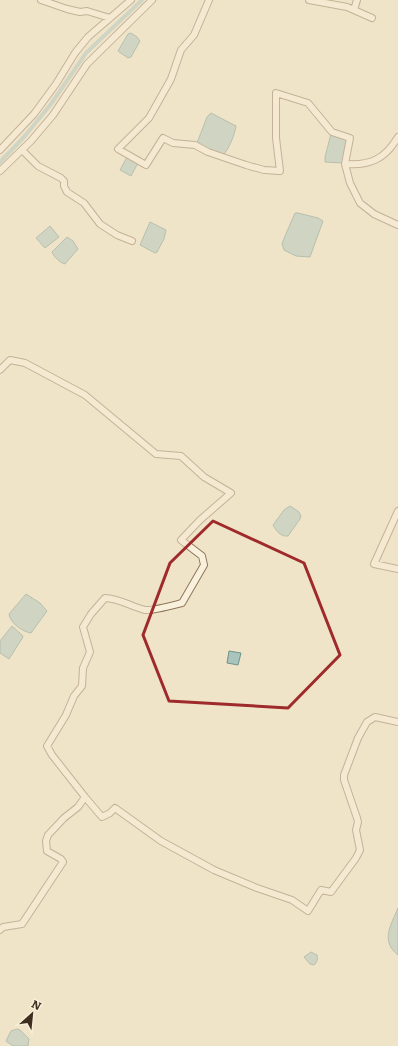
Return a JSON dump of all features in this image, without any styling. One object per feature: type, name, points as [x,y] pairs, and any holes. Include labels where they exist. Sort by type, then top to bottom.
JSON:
[{"type":"street","points":[[41,0],[67,9],[80,12],[87,11],[110,18]]},
{"type":"street","points":[[0,150],[34,114],[84,42],[95,30],[131,0]]},
{"type":"street","points":[[0,171],[22,150],[53,115],[87,64],[152,0]]},
{"type":"street","points":[[209,0],[194,34],[181,50],[171,79],[149,118],[118,149],[146,165],[163,138],[173,143],[196,145],[208,152],[246,165],[264,170],[280,171],[276,138],[276,93],[308,103],[332,132],[350,138],[345,164],[350,184],[360,202],[374,214],[398,225]]},
{"type":"street","points":[[309,0],[347,7],[372,18]]},
{"type":"street","points":[[354,10],[357,0]]},
{"type":"street","points":[[345,164],[360,165],[370,163],[385,153],[394,144],[398,137]]},
{"type":"street","points":[[22,150],[38,166],[61,178],[64,181],[64,186],[67,192],[84,203],[103,227],[116,235],[132,241]]},
{"type":"street","points":[[0,370],[10,360],[25,363],[84,395],[156,454],[181,456],[204,476],[231,493],[200,520],[181,540],[202,556],[204,564],[182,603],[146,610],[119,602],[114,598],[106,598],[90,614],[83,627],[90,652],[83,668],[82,686],[74,696],[66,714],[47,746],[52,755],[102,817],[110,813],[115,808],[161,841],[214,870],[257,888],[292,900],[308,910],[321,890],[330,892],[356,858],[360,850],[356,830],[358,822],[344,780],[344,772],[358,738],[367,722],[375,717],[398,722]]},
{"type":"street","points":[[398,511],[374,564],[398,569]]},
{"type":"street","points":[[0,930],[3,927],[22,924],[63,862],[62,859],[48,851],[46,841],[48,835],[64,818],[78,807],[85,797]]},
{"type":"highlighted area","points":[[213,521],[304,563],[340,655],[288,708],[169,701],[143,635],[170,563]]},
{"type":"water","points":[[131,33],[140,41],[131,57],[128,58],[118,51],[128,34]]},
{"type":"water","points":[[211,113],[236,126],[231,141],[223,155],[211,152],[197,143],[207,117]]},
{"type":"water","points":[[331,134],[349,139],[343,163],[325,162]]},
{"type":"water","points":[[127,157],[138,163],[131,176],[120,170]]},
{"type":"water","points":[[295,213],[318,218],[323,221],[310,257],[296,256],[284,250],[282,244]]},
{"type":"water","points":[[150,222],[166,230],[164,239],[155,253],[140,245]]},
{"type":"water","points":[[50,226],[59,237],[45,248],[36,238]]},
{"type":"water","points":[[67,237],[73,241],[78,249],[65,264],[57,259],[52,252]]},
{"type":"water","points":[[290,506],[299,512],[301,516],[288,536],[283,536],[273,525],[284,510]]},
{"type":"water","points":[[26,594],[40,603],[47,611],[31,633],[24,631],[17,626],[12,621],[9,614]]},
{"type":"water","points":[[12,626],[23,637],[9,659],[0,653],[0,641]]},
{"type":"water","points":[[229,651],[241,653],[238,665],[227,663]]},
{"type":"water","points":[[398,908],[398,955],[389,944],[388,938],[390,927]]},
{"type":"water","points":[[311,952],[317,955],[317,962],[314,965],[310,964],[304,957]]},
{"type":"water","points":[[17,1029],[29,1039],[28,1046],[13,1046],[6,1041],[11,1031]]},
{"type":"waterway","points":[[0,162],[24,137],[51,104],[86,53],[142,0]]}]
